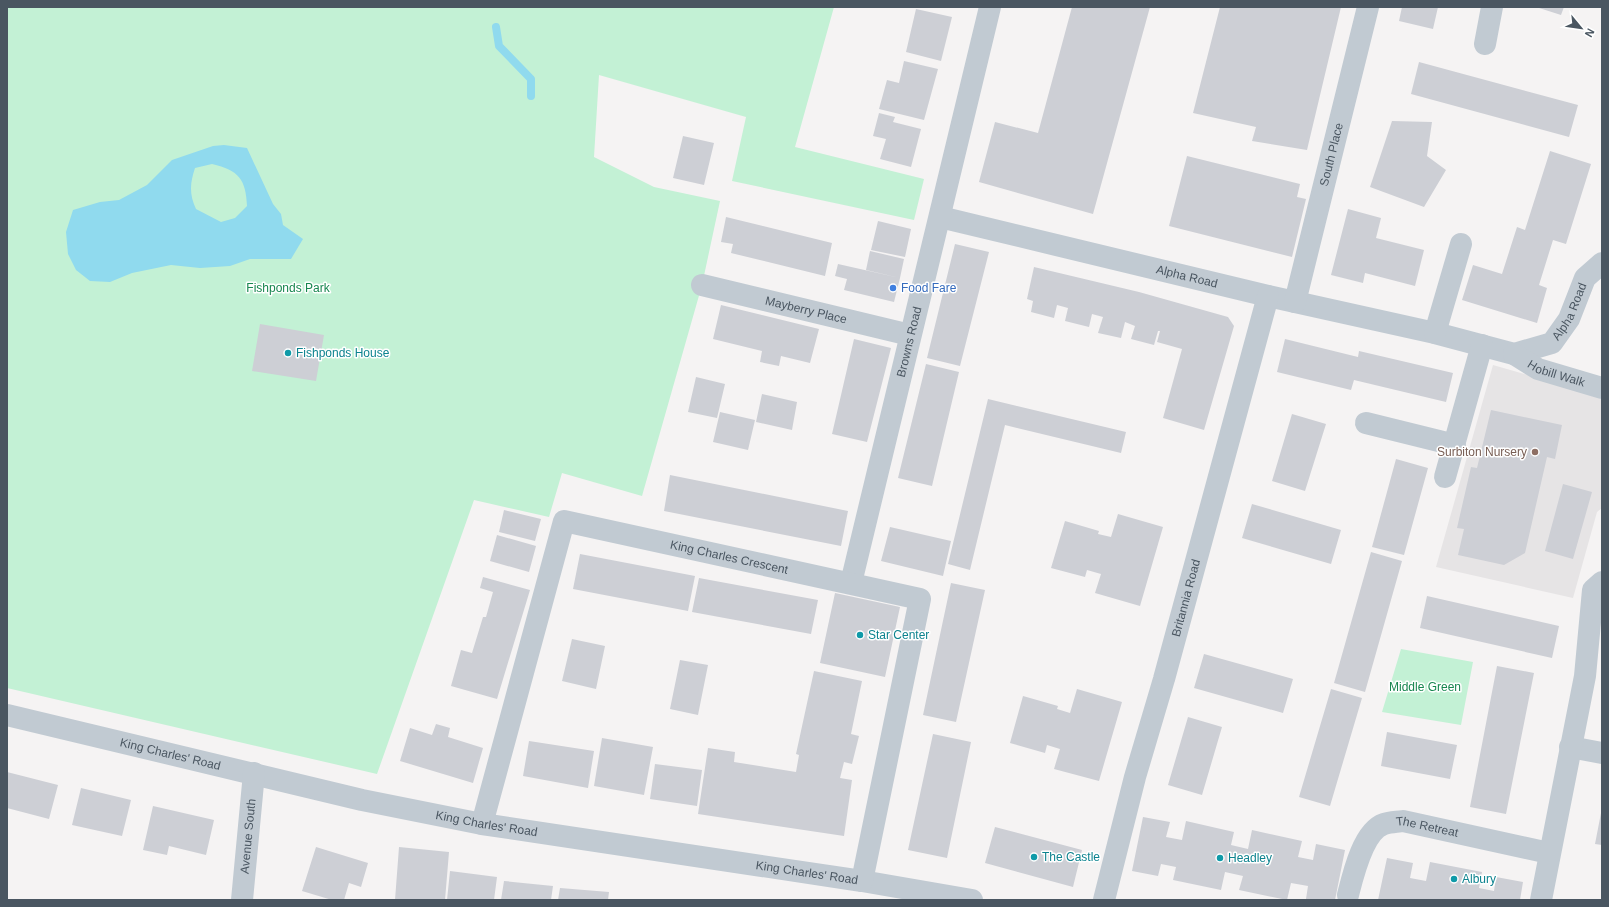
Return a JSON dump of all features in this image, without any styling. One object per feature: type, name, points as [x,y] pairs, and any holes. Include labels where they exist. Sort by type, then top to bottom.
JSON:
[{"type":"street","name":"Browns Road","points":[[851,583],[990,7]]},
{"type":"street","name":"South Place","points":[[1295,302],[1368,7]]},
{"type":"street","points":[[1485,44],[1492,7]]},
{"type":"street","name":"Alpha Road","points":[[940,217],[1268,296],[1435,333],[1514,354],[1552,343],[1569,318],[1585,278],[1602,263]]},
{"type":"street","points":[[1435,333],[1461,244]]},
{"type":"street","name":"Mayberry Place","points":[[702,285],[910,335]]},
{"type":"street","name":"Britannia Road","points":[[1104,900],[1135,777],[1164,679],[1268,296]]},
{"type":"street","points":[[1445,477],[1482,345]]},
{"type":"street","name":"Hobill Walk","points":[[1514,354],[1538,370],[1602,388]]},
{"type":"street","points":[[1366,423],[1455,445]]},
{"type":"street","name":"King Charles Crescent","points":[[482,824],[564,522],[920,599],[862,880]]},
{"type":"street","points":[[1541,900],[1549,853],[1585,676],[1593,590],[1602,582]]},
{"type":"street","name":"King Charles' Road","points":[[7,715],[362,800],[482,824],[862,880],[972,900]]},
{"type":"street","points":[[1570,748],[1602,753]]},
{"type":"street","name":"Avenue South","points":[[242,900],[254,773]]},
{"type":"street","name":"The Retreat","points":[[1348,894],[1354,871],[1366,840],[1383,825],[1403,821],[1549,853]]},
{"type":"shaded area","name":"Surbiton Nursery","points":[[1493,365],[1602,396],[1602,508],[1597,512],[1573,598],[1436,567]]},
{"type":"green space","name":"Fishponds Park","points":[[7,7],[834,7],[795,147],[924,179],[914,220],[732,181],[746,117],[599,75],[594,157],[654,187],[720,201],[702,285],[642,496],[562,473],[549,517],[474,500],[377,774],[7,688]]},
{"type":"green space","name":"Middle Green","points":[[1401,649],[1473,662],[1461,725],[1382,712]]},
{"type":"water","points":[[224,145],[247,148],[273,204],[281,214],[283,225],[303,239],[291,259],[250,259],[230,266],[200,268],[171,265],[132,273],[110,282],[90,281],[76,270],[68,254],[66,232],[73,210],[100,202],[119,200],[147,185],[172,160],[213,146]],"holes":[[[212,164],[221,166],[235,173],[243,183],[247,206],[235,218],[221,222],[196,209],[192,198],[191,188],[195,168]]]},
{"type":"building","points":[[1072,7],[1150,7],[1093,214],[979,182],[995,122],[1038,133]]},
{"type":"building","points":[[1220,7],[1341,7],[1307,150],[1252,141],[1256,127],[1193,113]]},
{"type":"building","points":[[1402,7],[1438,7],[1433,29],[1399,21]]},
{"type":"building","points":[[1536,7],[1564,7],[1561,15]]},
{"type":"building","points":[[916,9],[952,17],[941,61],[906,52]]},
{"type":"building","points":[[904,61],[938,69],[924,120],[879,109],[887,80],[899,83]]},
{"type":"building","points":[[1419,62],[1578,105],[1569,137],[1411,94]]},
{"type":"building","points":[[879,113],[895,117],[893,122],[921,129],[911,167],[880,159],[886,139],[873,136]]},
{"type":"building","points":[[1392,121],[1432,122],[1427,156],[1446,170],[1424,207],[1370,187]]},
{"type":"building","points":[[683,136],[714,143],[704,185],[673,178]]},
{"type":"building","points":[[1550,151],[1591,164],[1566,244],[1553,240],[1539,285],[1547,288],[1537,323],[1462,300],[1473,265],[1502,274],[1517,227],[1525,230]]},
{"type":"building","points":[[1187,156],[1300,184],[1297,197],[1306,199],[1292,257],[1169,226]]},
{"type":"building","points":[[1348,209],[1381,218],[1376,238],[1424,250],[1415,286],[1365,273],[1363,283],[1331,275]]},
{"type":"building","points":[[726,217],[832,243],[825,276],[731,253],[733,244],[721,242]]},
{"type":"building","points":[[878,221],[911,229],[905,257],[871,250]]},
{"type":"building","points":[[955,244],[989,252],[960,366],[927,358]]},
{"type":"building","points":[[870,251],[904,259],[900,278],[866,270]]},
{"type":"building","points":[[838,264],[900,278],[894,302],[844,290],[847,279],[835,276]]},
{"type":"building","points":[[1034,267],[1139,292],[1228,317],[1234,326],[1204,430],[1163,418],[1182,349],[1157,342],[1160,331],[1158,331],[1154,345],[1131,339],[1135,326],[1125,322],[1121,338],[1098,333],[1103,317],[1092,314],[1089,327],[1065,321],[1068,308],[1057,305],[1054,318],[1031,312],[1033,301],[1027,299]]},
{"type":"building","points":[[721,305],[819,329],[810,363],[781,356],[779,366],[760,362],[762,351],[713,339]]},
{"type":"building","name":"Fishponds House","points":[[260,324],[324,335],[316,381],[252,371]]},
{"type":"building","points":[[854,339],[891,348],[867,442],[832,434]]},
{"type":"building","points":[[1285,339],[1358,357],[1359,351],[1453,373],[1446,402],[1354,380],[1351,390],[1277,372]]},
{"type":"building","points":[[926,364],[959,372],[932,486],[898,478]]},
{"type":"building","points":[[696,377],[725,384],[717,418],[688,412]]},
{"type":"building","points":[[762,394],[797,402],[792,430],[756,422]]},
{"type":"building","points":[[988,399],[1126,432],[1121,453],[1005,425],[970,570],[948,564]]},
{"type":"building","points":[[1491,410],[1562,425],[1555,459],[1547,457],[1525,553],[1504,565],[1458,555],[1464,529],[1457,528],[1471,467],[1477,468]]},
{"type":"building","points":[[720,412],[755,420],[748,450],[713,442]]},
{"type":"building","points":[[1292,414],[1326,424],[1305,491],[1272,481]]},
{"type":"building","points":[[1396,459],[1428,468],[1404,555],[1372,547]]},
{"type":"building","points":[[670,475],[848,511],[841,546],[664,511]]},
{"type":"building","points":[[1563,484],[1592,492],[1573,559],[1545,551]]},
{"type":"building","points":[[1252,504],[1341,530],[1331,564],[1242,538]]},
{"type":"building","points":[[504,510],[541,519],[535,541],[499,532]]},
{"type":"building","points":[[1118,514],[1163,527],[1140,606],[1095,593],[1101,574],[1087,570],[1085,577],[1051,568],[1065,521],[1099,531],[1098,534],[1111,537]]},
{"type":"building","points":[[890,527],[951,541],[943,576],[881,561]]},
{"type":"building","points":[[497,535],[536,546],[529,572],[490,561]]},
{"type":"building","points":[[1371,552],[1402,561],[1365,692],[1334,683]]},
{"type":"building","points":[[580,554],[695,576],[688,611],[573,589]]},
{"type":"building","points":[[483,577],[530,590],[497,699],[451,686],[461,650],[472,653],[483,617],[486,617],[493,592],[480,588]]},
{"type":"building","points":[[699,578],[818,600],[811,634],[692,612]]},
{"type":"building","points":[[951,583],[985,590],[956,722],[923,715]]},
{"type":"building","name":"Star Center","points":[[835,593],[900,607],[885,677],[820,663]]},
{"type":"building","points":[[1427,596],[1559,626],[1552,658],[1420,628]]},
{"type":"building","points":[[572,639],[605,646],[596,689],[562,681]]},
{"type":"building","points":[[1204,654],[1293,679],[1283,713],[1194,688]]},
{"type":"building","points":[[680,660],[708,665],[698,715],[670,709]]},
{"type":"building","points":[[1497,666],[1534,673],[1506,814],[1470,807]]},
{"type":"building","points":[[814,671],[862,681],[851,734],[859,736],[852,764],[844,762],[840,778],[852,780],[844,836],[698,814],[708,748],[735,752],[734,762],[796,772],[799,755],[796,754]]},
{"type":"building","points":[[1077,689],[1122,702],[1099,781],[1054,769],[1060,749],[1047,745],[1045,753],[1010,743],[1023,696],[1058,706],[1057,709],[1070,713]]},
{"type":"building","points":[[1331,689],[1362,698],[1330,806],[1299,797]]},
{"type":"building","points":[[1188,717],[1222,727],[1202,795],[1168,785]]},
{"type":"building","points":[[436,724],[450,728],[448,737],[483,748],[473,783],[400,761],[410,728],[432,735]]},
{"type":"building","points":[[1387,732],[1457,745],[1450,779],[1381,766]]},
{"type":"building","points":[[933,734],[971,742],[947,858],[908,850]]},
{"type":"building","points":[[602,738],[653,747],[644,795],[594,786]]},
{"type":"building","points":[[529,741],[594,751],[588,788],[523,776]]},
{"type":"building","points":[[655,764],[702,770],[697,806],[650,799]]},
{"type":"building","points":[[7,772],[58,785],[49,819],[7,808]]},
{"type":"building","points":[[81,788],[131,800],[122,836],[72,825]]},
{"type":"building","points":[[153,806],[214,820],[206,855],[169,846],[167,855],[143,850]]},
{"type":"building","points":[[1602,813],[1602,845],[1595,844]]},
{"type":"building","name":"Headley","points":[[1143,817],[1170,822],[1166,837],[1182,840],[1186,821],[1234,832],[1231,845],[1248,849],[1252,830],[1302,841],[1298,857],[1313,860],[1316,844],[1345,850],[1335,900],[1306,899],[1308,886],[1291,883],[1287,900],[1239,890],[1243,876],[1225,872],[1221,890],[1173,880],[1176,867],[1161,864],[1158,876],[1132,871]]},
{"type":"building","name":"The Castle","points":[[995,827],[1082,850],[1073,887],[985,863]]},
{"type":"building","points":[[316,847],[368,863],[361,887],[349,883],[344,900],[332,900],[302,891]]},
{"type":"building","points":[[399,847],[449,852],[445,900],[395,900]]},
{"type":"building","name":"Albury","points":[[1387,858],[1413,863],[1410,878],[1426,881],[1430,862],[1482,872],[1479,888],[1494,891],[1496,877],[1523,882],[1520,900],[1378,900]]},
{"type":"building","points":[[450,871],[497,877],[494,900],[447,900]]},
{"type":"building","points":[[504,881],[553,886],[551,900],[501,900]]},
{"type":"building","points":[[560,888],[609,892],[608,900],[558,900]]},
{"type":"waterway","points":[[496,27],[499,46],[531,79],[531,96]]},
{"type":"place","name":"Food Fare","points":[[893,288]]},
{"type":"place","name":"Fishponds House","points":[[288,353]]},
{"type":"place","name":"Surbiton Nursery","points":[[1535,452]]},
{"type":"place","name":"Star Center","points":[[860,635]]},
{"type":"place","name":"The Castle","points":[[1034,857]]},
{"type":"place","name":"Headley","points":[[1220,858]]},
{"type":"place","name":"Albury","points":[[1454,879]]}]
